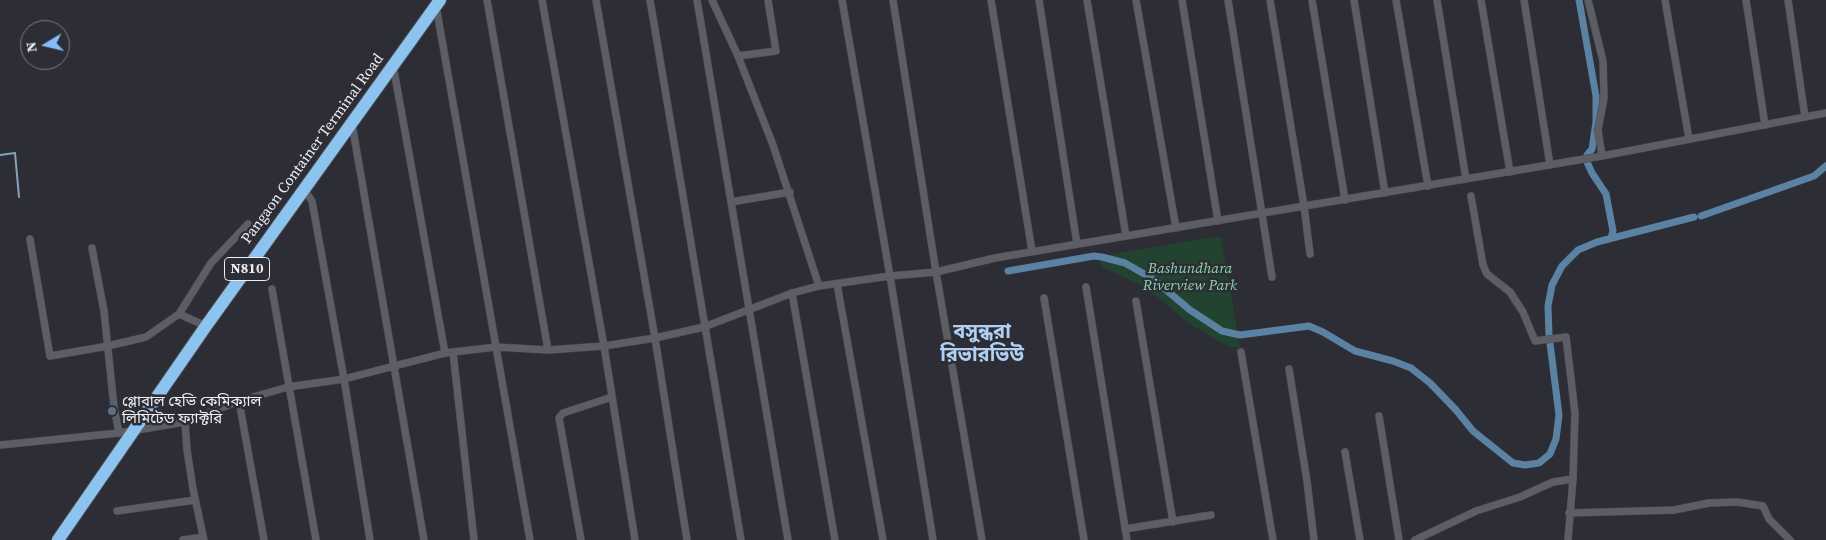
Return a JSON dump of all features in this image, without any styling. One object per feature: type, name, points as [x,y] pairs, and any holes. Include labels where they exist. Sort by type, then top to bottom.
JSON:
[{"type":"highway","name":"Pangaon Container Terminal Road","points":[[58,540],[206,326],[305,191],[393,64],[438,3]]},
{"type":"street","points":[[487,0],[548,350]]},
{"type":"street","points":[[542,0],[604,346],[635,540]]},
{"type":"street","points":[[596,0],[655,338],[687,540]]},
{"type":"street","points":[[650,0],[741,540]]},
{"type":"street","points":[[697,0],[788,540]]},
{"type":"street","points":[[712,0],[738,56],[773,145],[790,192],[819,286]]},
{"type":"street","points":[[738,56],[776,51],[768,0]]},
{"type":"street","points":[[842,0],[933,540]]},
{"type":"street","points":[[893,0],[936,272],[982,540]]},
{"type":"street","points":[[991,0],[1032,252]]},
{"type":"street","points":[[1039,0],[1077,244]]},
{"type":"street","points":[[1086,0],[1126,236]]},
{"type":"street","points":[[1136,0],[1176,228]]},
{"type":"street","points":[[1182,0],[1218,221]]},
{"type":"street","points":[[1228,0],[1272,276]]},
{"type":"street","points":[[1270,0],[1304,206],[1310,254]]},
{"type":"street","points":[[1312,0],[1345,200]]},
{"type":"street","points":[[1354,0],[1385,193]]},
{"type":"street","points":[[1396,0],[1428,186]]},
{"type":"street","points":[[1437,0],[1466,179]]},
{"type":"street","points":[[1481,0],[1510,172]]},
{"type":"street","points":[[1524,0],[1550,165]]},
{"type":"street","points":[[1588,0],[1603,61],[1604,98],[1598,130],[1602,156]]},
{"type":"street","points":[[1665,0],[1690,139]]},
{"type":"street","points":[[1746,0],[1765,125]]},
{"type":"street","points":[[1788,0],[1806,117]]},
{"type":"street","points":[[438,3],[530,540]]},
{"type":"street","points":[[393,64],[449,352],[474,540]]},
{"type":"street","points":[[0,445],[119,433],[185,422],[239,401],[288,387],[344,379],[449,352],[496,347],[548,350],[604,346],[655,338],[704,327],[792,293],[819,286],[936,272],[995,258],[1602,156],[1826,113]]},
{"type":"street","points":[[352,124],[424,540]]},
{"type":"street","points":[[305,191],[312,201],[344,379],[370,540]]},
{"type":"street","points":[[731,202],[790,192]]},
{"type":"street","points":[[1471,196],[1483,265],[1487,274],[1510,292],[1523,312],[1535,341],[1566,337],[1575,413],[1573,479],[1568,540]]},
{"type":"street","points":[[30,239],[50,356],[146,337],[179,314],[210,262],[248,224]]},
{"type":"street","points":[[92,248],[104,311],[114,407],[119,433]]},
{"type":"street","points":[[837,284],[883,540]]},
{"type":"street","points":[[1086,287],[1127,540]]},
{"type":"street","points":[[272,289],[316,540]]},
{"type":"street","points":[[792,293],[835,540]]},
{"type":"street","points":[[1044,298],[1084,540]]},
{"type":"street","points":[[1136,302],[1173,522]]},
{"type":"street","points":[[179,314],[206,326]]},
{"type":"street","points":[[1241,352],[1273,540]]},
{"type":"street","points":[[1289,369],[1307,481],[1314,540]]},
{"type":"street","points":[[581,540],[559,418],[563,413],[612,397]]},
{"type":"street","points":[[239,401],[264,540]]},
{"type":"street","points":[[1379,416],[1399,540]]},
{"type":"street","points":[[183,540],[204,538],[195,500],[187,450],[185,422]]},
{"type":"street","points":[[1345,452],[1360,540]]},
{"type":"street","points":[[1415,540],[1476,511],[1520,498],[1553,482],[1573,479]]},
{"type":"street","points":[[117,512],[195,500]]},
{"type":"street","points":[[1569,513],[1674,510],[1709,503],[1737,502],[1763,506],[1769,519],[1790,540]]},
{"type":"street","points":[[1125,529],[1211,515]]},
{"type":"green space","name":"Bashundhara Riverview Park","points":[[1221,237],[1240,348],[1228,346],[1188,323],[1141,285],[1104,268],[1100,263],[1102,257],[1109,255]]},
{"type":"waterway","points":[[1579,0],[1596,96],[1596,122],[1592,149],[1587,155],[1587,162],[1606,194],[1613,231],[1611,238]]},
{"type":"waterway","points":[[0,155],[15,153],[19,197]]},
{"type":"waterway","points":[[1701,216],[1814,176],[1826,166]]},
{"type":"waterway","points":[[1008,271],[1094,256],[1102,257],[1125,263],[1153,279],[1190,310],[1222,331],[1240,335],[1309,326],[1355,351],[1411,368],[1430,383],[1473,431],[1513,463],[1525,465],[1539,463],[1550,454],[1556,439],[1559,415],[1549,335],[1548,306],[1552,285],[1562,266],[1578,250],[1597,242],[1694,217]]},
{"type":"place","name":"গ্লোবাল হেভি কেমিক্যাল লিমিটেড ফ্যাক্টরি","points":[[112,411]]},
{"type":"district","name":"বসুন্ধরা রিভারভিউ","points":[[982,344]]}]
